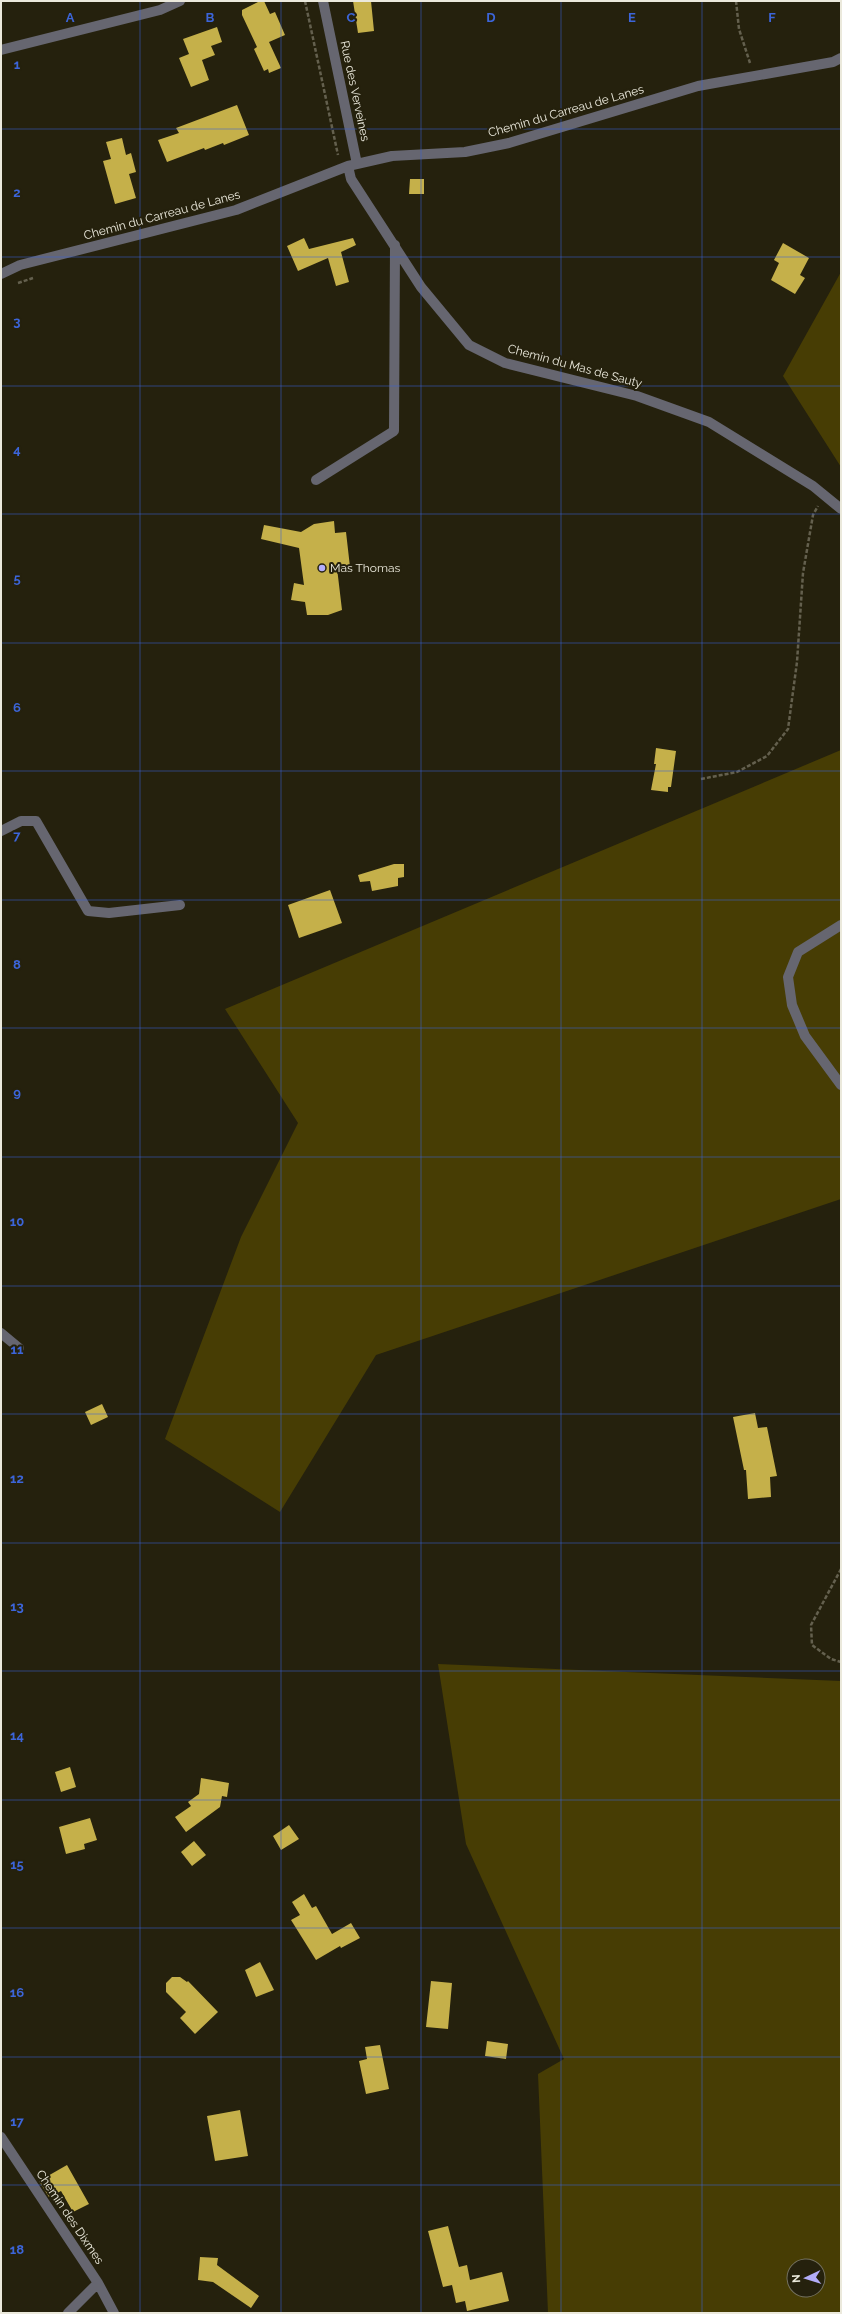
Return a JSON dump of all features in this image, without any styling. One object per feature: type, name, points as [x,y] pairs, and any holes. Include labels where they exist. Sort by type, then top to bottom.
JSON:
[{"type":"street","points":[[1,50],[160,10],[180,1]]},
{"type":"street","name":"Rue des Verveines","points":[[323,1],[348,166]]},
{"type":"street","name":"Chemin du Carreau de Lanes","points":[[1,274],[20,265],[236,210],[348,166],[392,156],[465,152],[509,143],[698,86],[832,62],[841,58]]},
{"type":"street","name":"Chemin du Mas de Sauty","points":[[348,166],[351,179],[421,287],[469,345],[506,363],[637,396],[709,422],[813,486],[841,509]]},
{"type":"street","points":[[316,480],[394,431],[395,245]]},
{"type":"street","points":[[1,831],[21,821],[36,821],[88,911],[109,913],[180,905]]},
{"type":"street","points":[[841,924],[798,952],[788,977],[792,1005],[805,1036],[841,1085]]},
{"type":"street","points":[[1,1333],[19,1348]]},
{"type":"street","name":"Chemin des Dixmes","points":[[1,2137],[98,2283],[114,2313]]},
{"type":"street","points":[[68,2313],[98,2283]]},
{"type":"path","points":[[305,1],[337,148],[348,166]]},
{"type":"path","points":[[736,1],[739,29],[751,66]]},
{"type":"path","points":[[15,284],[36,277]]},
{"type":"path","points":[[701,779],[737,772],[767,756],[788,729],[797,662],[803,573],[813,515],[825,496]]},
{"type":"path","points":[[841,1569],[811,1625],[812,1645],[831,1659],[841,1662]]},
{"type":"shaded area","points":[[841,272],[841,467],[783,376]]},
{"type":"shaded area","points":[[841,750],[841,1199],[376,1355],[280,1512],[165,1439],[241,1237],[298,1123],[225,1009]]},
{"type":"shaded area","points":[[438,1664],[841,1681],[841,2313],[548,2313],[538,2074],[564,2059],[466,1844]]},
{"type":"building","points":[[260,1],[264,1],[270,14],[275,12],[285,35],[269,42],[281,68],[269,73],[268,69],[264,71],[254,49],[257,47],[242,15],[242,10]]},
{"type":"building","points":[[353,1],[371,1],[374,31],[358,33]]},
{"type":"building","points":[[217,27],[222,42],[211,46],[215,55],[202,60],[209,80],[191,87],[179,58],[189,54],[183,39]]},
{"type":"building","points":[[237,105],[249,135],[224,145],[223,143],[205,150],[204,148],[167,162],[158,140],[179,133],[176,128]]},
{"type":"building","points":[[122,138],[126,155],[131,153],[136,172],[129,174],[136,198],[115,204],[103,161],[111,159],[106,142]]},
{"type":"building","points":[[410,179],[424,179],[424,194],[409,194]]},
{"type":"building","points":[[304,238],[309,249],[353,238],[356,245],[341,252],[349,282],[336,286],[328,258],[298,271],[287,246]]},
{"type":"building","points":[[783,243],[809,258],[800,275],[805,278],[795,294],[771,280],[779,263],[774,260]]},
{"type":"building","name":"Mas Thomas","points":[[334,521],[335,533],[346,532],[350,567],[337,568],[342,610],[328,615],[307,615],[305,602],[291,600],[294,583],[304,585],[299,548],[261,539],[264,525],[301,532],[314,524]]},
{"type":"building","points":[[656,748],[676,751],[671,787],[668,787],[668,792],[651,790],[656,764],[654,764]]},
{"type":"building","points":[[394,864],[404,864],[404,877],[398,878],[398,886],[372,891],[370,881],[360,882],[358,875]]},
{"type":"building","points":[[330,890],[342,923],[299,938],[288,905]]},
{"type":"building","points":[[102,1404],[108,1417],[91,1425],[85,1412]]},
{"type":"building","points":[[755,1413],[758,1428],[767,1427],[777,1476],[770,1477],[771,1497],[748,1499],[746,1470],[744,1470],[733,1417]]},
{"type":"building","points":[[70,1767],[76,1787],[61,1792],[55,1772]]},
{"type":"building","points":[[201,1778],[229,1783],[227,1797],[222,1796],[220,1807],[186,1832],[175,1817],[191,1806],[188,1802],[199,1794]]},
{"type":"building","points":[[90,1818],[97,1840],[84,1844],[85,1849],[66,1854],[59,1827]]},
{"type":"building","points":[[289,1825],[299,1839],[281,1850],[273,1836]]},
{"type":"building","points":[[194,1841],[206,1855],[192,1866],[181,1852]]},
{"type":"building","points":[[304,1894],[312,1908],[316,1906],[332,1934],[351,1923],[360,1938],[341,1948],[340,1946],[316,1960],[291,1920],[300,1915],[292,1902]]},
{"type":"building","points":[[260,1962],[274,1990],[256,1997],[245,1970]]},
{"type":"building","points":[[172,1977],[180,1977],[187,1982],[188,1981],[218,2012],[195,2034],[180,2018],[186,2012],[166,1992],[166,1983]]},
{"type":"building","points":[[431,1981],[452,1983],[448,2029],[426,2027]]},
{"type":"building","points":[[487,2041],[508,2044],[506,2059],[485,2056]]},
{"type":"building","points":[[380,2045],[389,2089],[366,2094],[359,2061],[367,2059],[365,2047]]},
{"type":"building","points":[[240,2110],[248,2156],[215,2161],[207,2116]]},
{"type":"building","points":[[67,2165],[89,2204],[73,2212],[61,2191],[49,2197],[39,2181]]},
{"type":"building","points":[[448,2226],[459,2267],[467,2265],[470,2280],[502,2272],[509,2301],[467,2311],[465,2301],[456,2303],[452,2285],[443,2287],[428,2231]]},
{"type":"building","points":[[200,2257],[218,2258],[217,2265],[259,2296],[251,2308],[213,2282],[198,2280]]},
{"type":"place","name":"Mas Thomas","points":[[322,568]]}]
